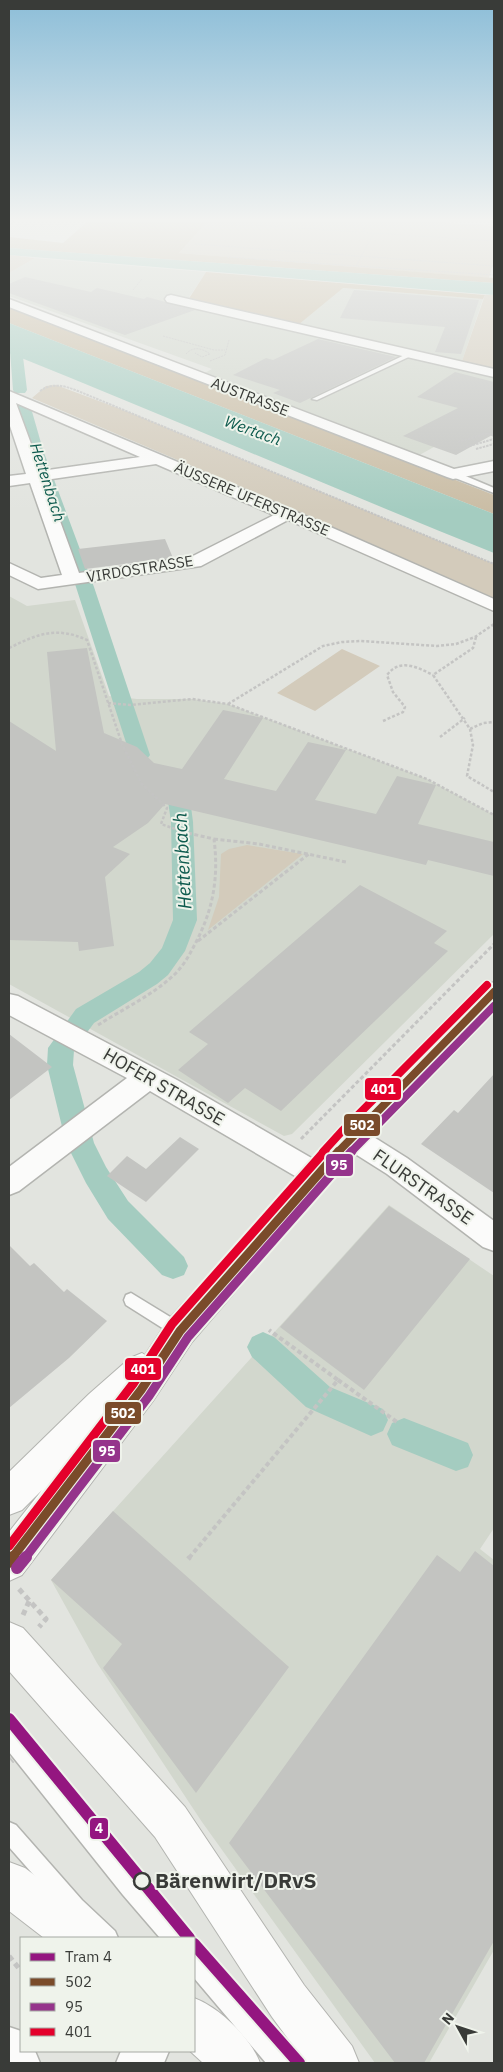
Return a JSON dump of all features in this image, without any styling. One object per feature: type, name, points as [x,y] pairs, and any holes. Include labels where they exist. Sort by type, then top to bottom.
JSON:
[{"type":"main road","points":[[9,1497],[101,1406],[177,1336],[351,1137],[494,992]]},
{"type":"main road","points":[[9,1562],[142,1390],[177,1336]]},
{"type":"main road","points":[[9,1642],[170,1822],[288,2001],[335,2063]]},
{"type":"main road","points":[[9,1884],[79,1937]]},
{"type":"main road","points":[[195,2023],[236,2063]]},
{"type":"street","name":"AUSTRASSE","points":[[50,319],[453,474]]},
{"type":"street","points":[[262,319],[413,353],[494,374]]},
{"type":"street","name":"ÄUSSERE UFERSTRASSE","points":[[9,395],[288,514],[494,606]]},
{"type":"street","points":[[9,402],[72,579]]},
{"type":"street","points":[[9,481],[157,459]]},
{"type":"street","points":[[453,474],[494,466]]},
{"type":"street","name":"VIRDOSTRASSE","points":[[9,568],[38,584],[196,562],[288,514]]},
{"type":"street","name":"HOFER STRASSE","points":[[9,1003],[148,1076],[317,1175]]},
{"type":"street","points":[[9,1182],[88,1124],[148,1076]]},
{"type":"street","name":"FLURSTRASSE","points":[[351,1137],[397,1166],[494,1238]]},
{"type":"street","points":[[9,2049],[17,2063]]},
{"type":"street","points":[[139,2063],[145,2052]]},
{"type":"lane","points":[[315,399],[413,353]]},
{"type":"lane","points":[[453,474],[494,491]]},
{"type":"lane","points":[[248,532],[288,514]]},
{"type":"lane","points":[[130,1300],[177,1336]]},
{"type":"lane","points":[[9,1737],[130,1888],[172,1937]]},
{"type":"lane","points":[[9,1832],[75,1907],[107,1937]]},
{"type":"lane","points":[[195,1963],[280,2063]]},
{"type":"path","points":[[163,336],[225,352]]},
{"type":"path","points":[[207,361],[217,359],[225,352],[229,340]]},
{"type":"path","points":[[191,357],[185,352],[193,349],[202,350],[210,354],[202,356],[196,353]]},
{"type":"path","points":[[197,359],[203,361]]},
{"type":"path","points":[[28,403],[46,386],[56,385],[76,390],[494,564]]},
{"type":"path","points":[[458,442],[488,433],[494,437]]},
{"type":"path","points":[[466,446],[494,437]]},
{"type":"path","points":[[476,449],[494,444]]},
{"type":"path","points":[[228,704],[323,646],[340,641],[359,640],[413,647],[436,647],[476,637],[494,624]]},
{"type":"path","points":[[9,648],[46,632],[68,632],[86,640],[122,744],[141,783],[167,808],[161,824],[172,829],[214,839],[259,844],[310,853],[346,862]]},
{"type":"path","points":[[433,675],[473,648],[476,637]]},
{"type":"path","points":[[383,721],[403,712],[405,707],[393,692],[387,675],[390,669],[398,665],[407,664],[433,675],[465,718],[470,729],[473,742],[467,764],[467,776],[494,792]]},
{"type":"path","points":[[108,703],[130,705],[192,699],[228,704],[427,779],[494,815]]},
{"type":"path","points":[[440,737],[465,718]]},
{"type":"path","points":[[470,729],[483,723],[494,722]]},
{"type":"path","points":[[65,1034],[173,976],[186,961],[197,942],[215,895],[217,876],[214,839]]},
{"type":"path","points":[[197,942],[310,853]]},
{"type":"path","points":[[285,1157],[494,944]]},
{"type":"path","points":[[269,1330],[397,1422]]},
{"type":"path","points":[[188,1559],[338,1380]]},
{"type":"path","points":[[9,1956],[20,1970]]},
{"type":"shaded area","points":[[9,319],[42,319],[494,495],[494,514],[9,323]]},
{"type":"shaded area","points":[[72,319],[274,319],[297,324],[304,319],[476,319],[462,361],[304,326],[494,375],[494,434],[478,428],[450,438],[416,457],[201,375],[212,369]]},
{"type":"shaded area","points":[[270,319],[306,319],[298,325]]},
{"type":"shaded area","points":[[477,319],[494,319],[494,370],[462,361]]},
{"type":"shaded area","points":[[56,385],[131,413],[494,564],[494,600],[265,497],[32,398],[46,386]]},
{"type":"shaded area","points":[[9,596],[27,606],[75,600],[109,696],[137,699],[192,699],[228,704],[427,779],[494,815],[494,934],[292,1134],[284,1136],[9,984]]},
{"type":"shaded area","points":[[342,649],[380,666],[315,711],[277,693]]},
{"type":"shaded area","points":[[247,845],[303,854],[208,930],[219,897],[221,854],[229,849]]},
{"type":"shaded area","points":[[389,1205],[494,1276],[494,1528],[480,1549],[494,1560],[494,1950],[429,2063],[375,2063],[202,1822],[97,1663],[51,1580]]},
{"type":"water","name":"Wertach","points":[[9,323],[494,514],[494,553],[9,353]]},
{"type":"building","points":[[80,319],[171,319],[125,335]]},
{"type":"building","points":[[348,319],[473,319],[461,354],[435,352],[445,327]]},
{"type":"building","points":[[318,339],[396,357],[300,403],[273,393],[280,390],[233,375],[266,358],[273,360]]},
{"type":"building","points":[[455,372],[494,382],[494,434],[456,455],[403,436],[458,408],[417,397]]},
{"type":"building","points":[[165,539],[173,558],[85,569],[78,549]]},
{"type":"building","points":[[87,648],[104,733],[137,747],[154,763],[182,769],[223,710],[263,718],[224,779],[276,791],[308,742],[346,750],[315,800],[376,814],[397,776],[436,785],[418,824],[494,842],[494,876],[428,860],[426,865],[165,804],[148,823],[113,847],[130,854],[105,877],[114,946],[79,951],[78,942],[9,940],[9,721],[56,751],[47,652]]},
{"type":"building","points":[[360,885],[447,931],[434,943],[448,951],[281,1111],[245,1088],[228,1103],[178,1070],[208,1044],[189,1032]]},
{"type":"building","points":[[9,1034],[52,1067],[9,1100]]},
{"type":"building","points":[[494,1074],[494,1193],[421,1144],[454,1110],[458,1113]]},
{"type":"building","points":[[180,1137],[199,1149],[146,1202],[107,1176],[127,1156],[146,1169]]},
{"type":"building","points":[[389,1206],[470,1259],[364,1390],[280,1327]]},
{"type":"building","points":[[9,1245],[30,1266],[34,1263],[64,1292],[67,1289],[107,1321],[69,1358],[9,1408]]},
{"type":"building","points":[[113,1511],[289,1667],[196,1793],[103,1668],[122,1644],[51,1580]]},
{"type":"building","points":[[475,1551],[494,1566],[494,1941],[424,2063],[395,2063],[229,1843],[437,1555],[460,1572]]},
{"type":"waterway","name":"Hettenbach","points":[[14,340],[20,390]]},
{"type":"waterway","name":"Hettenbach","points":[[24,408],[35,450],[85,587],[140,755]]},
{"type":"waterway","name":"Hettenbach","points":[[170,790],[179,799],[182,822],[185,920],[173,951],[159,969],[148,978],[85,1016],[61,1048],[60,1065],[80,1143],[96,1175],[118,1210],[173,1266]]},
{"type":"waterway","name":"Hettenbach","points":[[263,1347],[318,1396]]},
{"type":"waterway","name":"Hettenbach","points":[[327,1401],[371,1420]]},
{"type":"waterway","name":"Hettenbach","points":[[404,1434],[456,1455]]},
{"type":"tram line","name":"4","points":[[9,1719],[188,1937]]},
{"type":"tram line","points":[[9,1722],[36,1754]]},
{"type":"tram line","points":[[9,1757],[13,1762]]},
{"type":"tram line","name":"4","points":[[195,1945],[299,2063]]},
{"type":"transit line","name":"401","points":[[9,1546],[133,1384],[172,1324],[343,1130],[487,985]]},
{"type":"transit line","name":"502","points":[[9,1562],[141,1390],[180,1331],[351,1137],[494,992]]},
{"type":"transit line","name":"95","points":[[17,1568],[149,1396],[188,1337],[358,1144],[494,1006]]},
{"type":"place","name":"Bärenwirt/DRvS","points":[[142,1881]]}]
